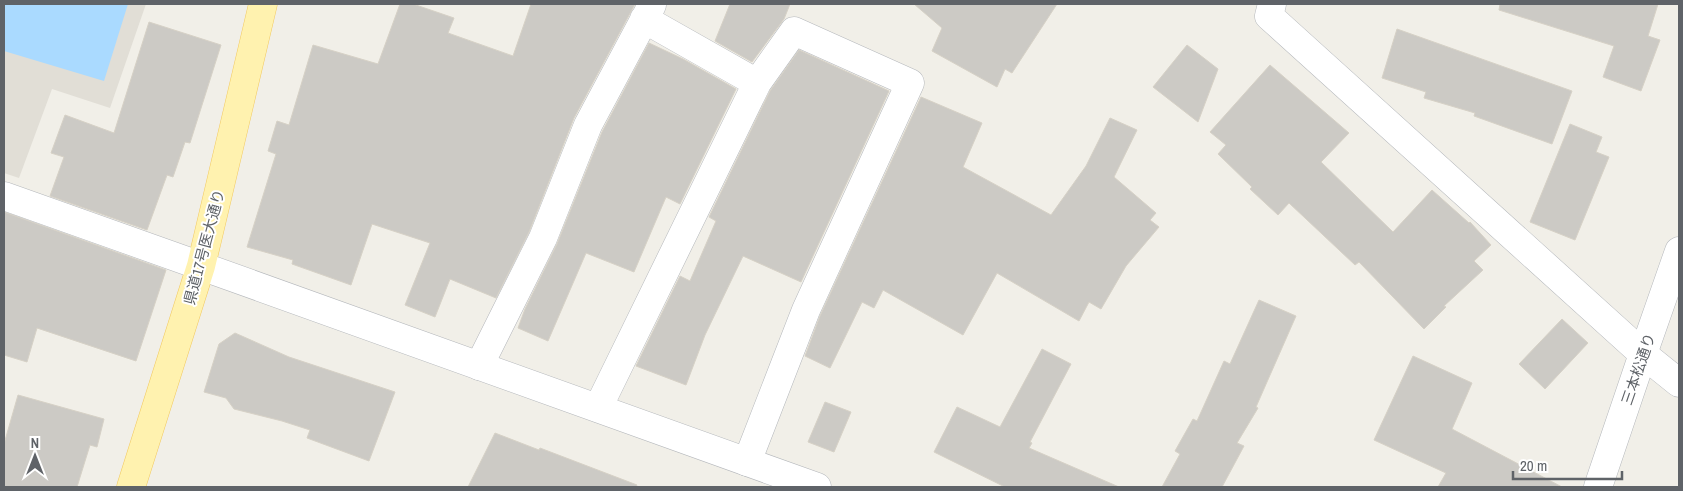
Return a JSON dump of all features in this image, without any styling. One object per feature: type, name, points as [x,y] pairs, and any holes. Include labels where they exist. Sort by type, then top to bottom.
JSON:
[{"type":"main road","name":"県道17号医大通り","points":[[131,487],[201,266],[263,4]]},
{"type":"street","points":[[1272,4],[1269,16],[1642,354],[1679,383]]},
{"type":"street","points":[[479,366],[543,238],[588,125],[649,12],[757,83]]},
{"type":"street","points":[[598,408],[757,83],[794,31],[910,83],[806,310],[747,462]]},
{"type":"street","points":[[4,196],[817,487]]},
{"type":"street","name":"三本松通り","points":[[1598,487],[1642,354],[1679,251]]},
{"type":"shaded area","points":[[4,4],[146,4],[110,108],[52,89],[19,178],[4,173]]},
{"type":"water","points":[[4,4],[128,4],[104,81],[4,51]]},
{"type":"building","points":[[400,4],[413,4],[454,18],[448,33],[513,56],[531,4],[635,4],[574,118],[529,232],[496,298],[450,279],[435,317],[405,305],[430,243],[372,224],[351,285],[292,264],[293,260],[247,247],[276,154],[268,151],[277,121],[289,125],[313,45],[378,64]]},
{"type":"building","points":[[730,4],[790,4],[784,19],[752,62],[715,41]]},
{"type":"building","points":[[914,4],[1057,4],[1012,73],[1005,69],[997,87],[932,51],[942,28]]},
{"type":"building","points":[[1500,4],[1658,4],[1648,36],[1660,40],[1641,91],[1603,77],[1614,46],[1499,10]]},
{"type":"building","points":[[149,22],[221,45],[190,143],[185,142],[173,177],[167,175],[147,230],[50,196],[64,157],[51,153],[65,115],[114,133]]},
{"type":"building","points":[[1397,29],[1572,91],[1552,144],[1474,116],[1475,113],[1424,98],[1426,92],[1382,78]]},
{"type":"building","points":[[649,43],[683,59],[736,89],[680,204],[666,197],[634,272],[586,253],[548,341],[518,328],[525,309],[557,244],[602,132]]},
{"type":"building","points":[[1187,45],[1218,69],[1198,122],[1153,87]]},
{"type":"building","points":[[799,50],[889,91],[801,282],[743,256],[705,335],[686,385],[636,366],[680,276],[690,281],[716,221],[709,217],[770,91]]},
{"type":"building","points":[[1270,65],[1349,133],[1321,162],[1393,232],[1432,190],[1470,222],[1491,245],[1474,261],[1483,270],[1444,306],[1446,307],[1424,329],[1359,262],[1355,265],[1289,203],[1278,215],[1250,189],[1252,187],[1218,154],[1226,145],[1210,132]]},
{"type":"building","points":[[921,97],[982,123],[963,167],[1051,215],[1086,166],[1110,118],[1137,130],[1114,177],[1156,213],[1150,220],[1159,227],[1126,266],[1101,309],[1089,302],[1079,321],[997,273],[963,335],[883,290],[874,308],[862,302],[830,368],[805,356],[820,316]]},
{"type":"building","points":[[1570,124],[1602,137],[1596,152],[1609,157],[1575,240],[1530,222]]},
{"type":"building","points":[[4,212],[166,270],[136,361],[37,328],[27,362],[4,355]]},
{"type":"building","points":[[1259,300],[1296,316],[1256,407],[1258,408],[1237,443],[1244,446],[1222,487],[1162,487],[1180,454],[1175,451],[1193,419],[1197,421],[1224,361],[1230,364]]},
{"type":"building","points":[[1562,319],[1588,343],[1545,389],[1519,364]]},
{"type":"building","points":[[235,333],[289,357],[395,392],[369,461],[307,438],[310,430],[234,409],[226,398],[204,392],[219,344]]},
{"type":"building","points":[[1042,349],[1071,364],[1030,442],[1032,443],[1029,448],[1119,487],[1005,487],[934,452],[957,407],[1000,427]]},
{"type":"building","points":[[1413,356],[1472,383],[1452,429],[1562,487],[1438,487],[1446,473],[1374,440]]},
{"type":"building","points":[[18,395],[104,419],[97,447],[90,445],[77,487],[4,487],[4,444]]},
{"type":"building","points":[[825,402],[851,412],[834,452],[808,442]]},
{"type":"building","points":[[495,433],[637,485],[636,487],[468,487]]}]
